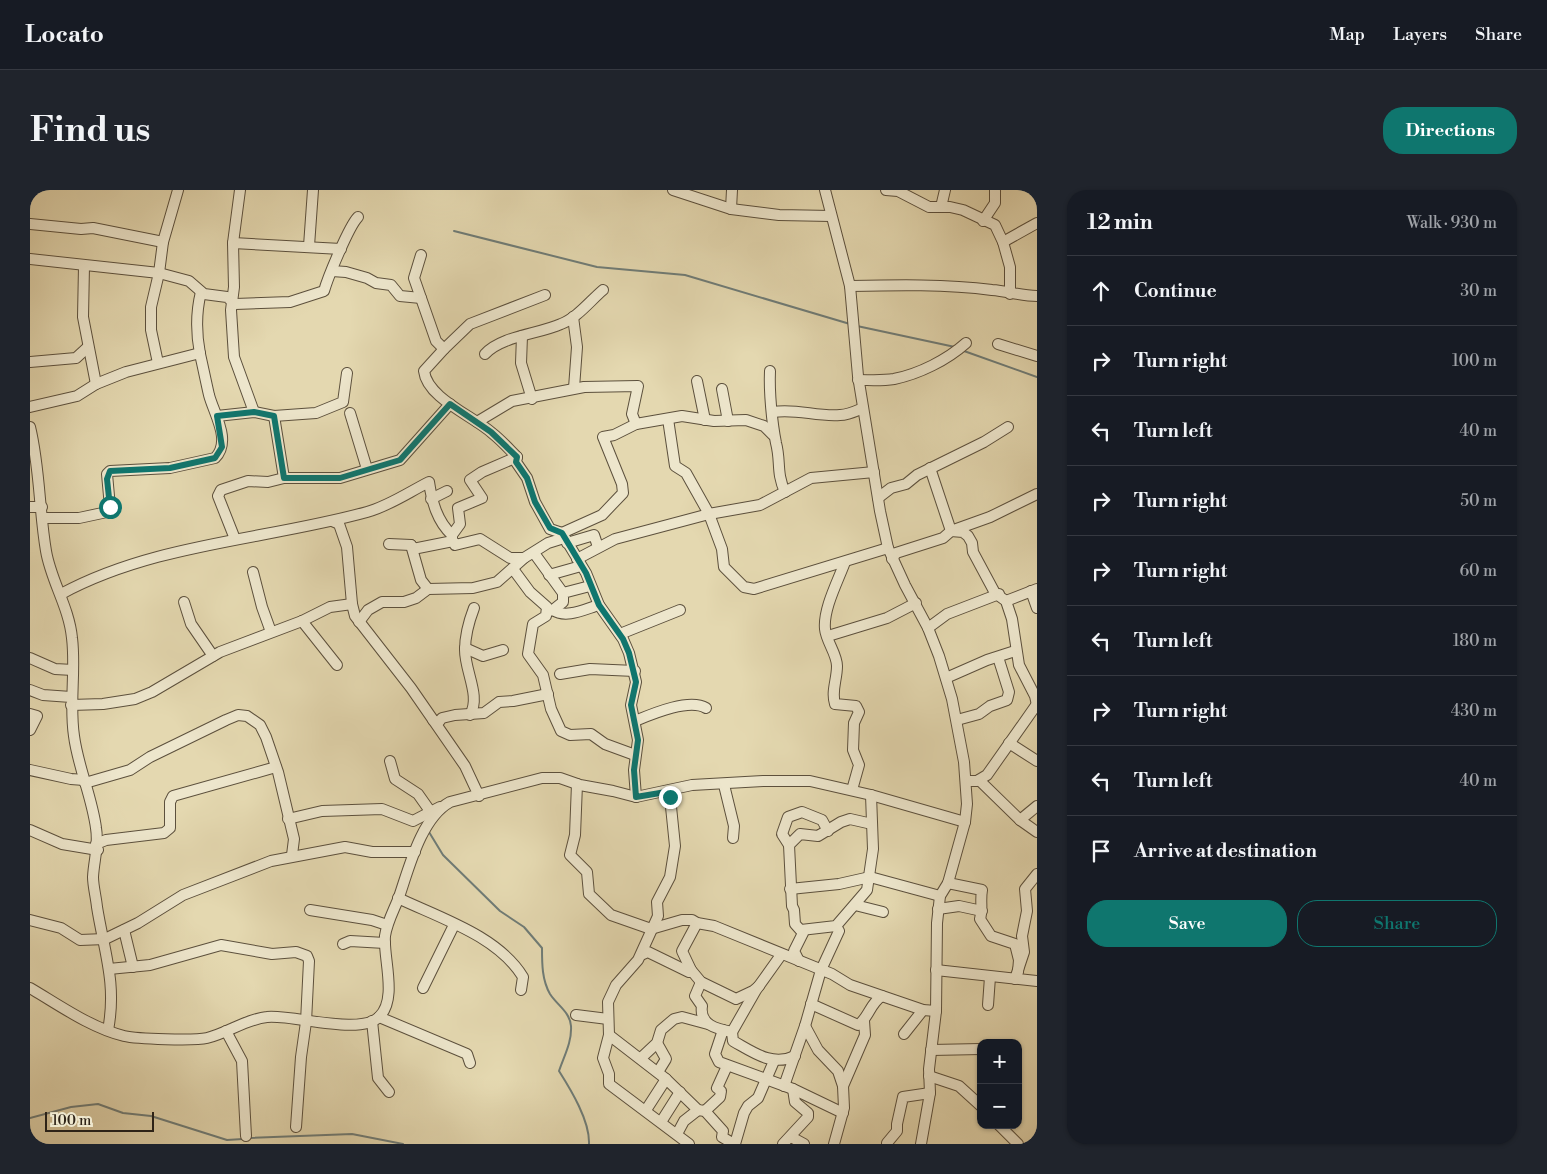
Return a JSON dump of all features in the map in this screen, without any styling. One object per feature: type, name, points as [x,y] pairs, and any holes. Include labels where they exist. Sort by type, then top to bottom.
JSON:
[{"type":"street","points":[[158,363],[150,317],[163,242],[178,190]]},
{"type":"street","points":[[240,190],[233,242],[234,287],[232,301],[234,357],[254,412]]},
{"type":"street","points":[[309,246],[313,190]]},
{"type":"street","points":[[673,190],[731,209],[779,215],[831,216]]},
{"type":"street","points":[[731,209],[732,190]]},
{"type":"street","points":[[825,190],[850,286],[858,380],[888,548],[928,628],[946,678],[956,720],[966,781],[967,804],[964,822],[948,883],[940,896],[938,910],[936,1011],[930,1050],[930,1093],[922,1144]]},
{"type":"street","points":[[886,190],[898,191],[929,207],[963,210],[995,225],[1004,242],[1010,267],[1010,294]]},
{"type":"street","points":[[941,207],[945,190]]},
{"type":"street","points":[[983,221],[995,203],[995,191]]},
{"type":"street","points":[[30,259],[159,273],[189,281],[201,292],[226,297],[235,304],[241,305],[290,302],[324,291],[341,248],[353,222],[358,217]]},
{"type":"street","points":[[1004,242],[1037,223]]},
{"type":"street","points":[[30,224],[81,229],[93,228],[163,242]]},
{"type":"street","points":[[233,242],[341,248]]},
{"type":"street","points":[[421,255],[414,278],[436,341],[444,349]]},
{"type":"street","points":[[84,266],[84,317],[96,384]]},
{"type":"street","points":[[332,271],[346,272],[367,278],[376,283],[392,285],[400,296],[421,298]]},
{"type":"street","points":[[850,286],[925,286],[992,290],[1010,294],[1037,296]]},
{"type":"street","points":[[485,354],[497,346],[522,336],[561,324],[573,317],[603,290]]},
{"type":"street","points":[[42,518],[79,518],[107,512],[110,507],[107,474],[110,471],[170,468],[215,458],[222,447],[217,416],[210,397],[200,353],[198,330],[201,292]]},
{"type":"street","points":[[517,457],[491,432],[450,404],[429,385],[424,371],[470,324],[488,319],[497,312],[502,313],[545,296]]},
{"type":"street","points":[[573,317],[577,347],[574,388]]},
{"type":"street","points":[[522,336],[521,363],[532,399]]},
{"type":"street","points":[[858,380],[894,379],[944,360],[966,343]]},
{"type":"street","points":[[998,344],[1037,356]]},
{"type":"street","points":[[30,362],[76,358],[88,347]]},
{"type":"street","points":[[30,407],[78,396],[96,384],[158,363],[200,353]]},
{"type":"street","points":[[770,371],[769,390],[773,412],[773,435],[777,445],[779,478],[785,492]]},
{"type":"street","points":[[217,416],[254,412],[274,416],[316,413],[343,402],[347,373]]},
{"type":"street","points":[[697,381],[705,420]]},
{"type":"street","points":[[477,422],[512,401],[532,399],[574,388],[617,384],[638,386],[632,414],[636,424]]},
{"type":"street","points":[[722,389],[728,421]]},
{"type":"street","points":[[235,539],[218,492],[248,481],[268,482],[284,478],[340,478],[400,460],[450,404]]},
{"type":"street","points":[[773,412],[789,410],[806,414],[842,415],[863,408]]},
{"type":"street","points":[[350,412],[367,469]]},
{"type":"street","points":[[274,416],[284,478]]},
{"type":"street","points":[[564,538],[602,515],[623,493],[603,437],[636,424],[682,416],[705,420],[746,420],[764,426],[773,435]]},
{"type":"street","points":[[668,419],[675,466],[686,473],[709,514],[722,549],[724,567],[744,587],[754,589],[888,548]]},
{"type":"street","points":[[30,427],[42,507],[46,551],[56,586],[61,594],[72,635],[73,670],[71,701],[74,737],[96,829],[97,847],[93,877],[109,969],[112,1010],[108,1030]]},
{"type":"street","points":[[878,498],[930,468],[984,442],[1008,427]]},
{"type":"street","points":[[389,544],[411,545],[413,549],[420,549],[452,538],[460,524],[458,508],[482,498],[470,480],[482,472],[517,457]]},
{"type":"street","points":[[517,457],[516,462],[527,478],[535,502],[550,528],[564,538],[579,562],[599,605],[620,634],[629,653],[635,671],[636,682],[631,705],[638,740],[635,756],[636,797]]},
{"type":"street","points":[[930,468],[951,531]]},
{"type":"street","points":[[549,575],[579,562],[598,547],[615,539],[709,514],[760,505],[812,478],[874,472]]},
{"type":"street","points":[[61,594],[86,580],[113,570],[180,550],[235,539],[256,538],[369,512],[429,482],[431,499],[444,528],[455,545],[480,539],[510,558],[524,558]]},
{"type":"street","points":[[431,499],[447,492]]},
{"type":"street","points":[[892,559],[896,553],[910,547],[938,540],[951,531],[990,517],[1037,494]]},
{"type":"street","points":[[30,507],[42,507]]},
{"type":"street","points":[[332,521],[339,524],[346,547],[352,604],[359,622],[384,652],[465,766],[479,796]]},
{"type":"street","points":[[951,531],[963,532],[968,536],[972,542],[973,552],[995,593],[1003,598],[1012,619],[1015,652],[1019,665],[1035,696],[1037,705],[987,775],[979,780],[966,781]]},
{"type":"street","points":[[359,622],[368,610],[382,602],[404,602],[416,598],[428,589],[473,588],[497,582],[524,558],[548,543],[564,538],[594,535],[598,547]]},
{"type":"street","points":[[411,545],[421,580],[428,589]]},
{"type":"street","points":[[534,553],[549,575],[560,586],[562,593],[563,602],[533,624],[527,649],[531,659],[543,675],[551,709],[561,731],[570,735],[583,732],[591,734],[605,744],[635,756]]},
{"type":"street","points":[[845,562],[829,602],[825,631],[837,664],[836,683],[833,692],[835,704],[856,706],[859,712],[854,722],[853,750],[859,765],[852,790]]},
{"type":"street","points":[[513,569],[530,592],[550,611],[569,614],[599,605]]},
{"type":"street","points":[[253,572],[271,632]]},
{"type":"street","points":[[562,593],[590,586]]},
{"type":"street","points":[[928,628],[947,614],[1034,590],[1037,608]]},
{"type":"street","points":[[184,602],[191,624],[213,656]]},
{"type":"street","points":[[828,636],[887,618],[916,603]]},
{"type":"street","points":[[30,690],[71,701],[103,704],[136,699],[152,692],[213,656],[302,621],[330,607],[352,604]]},
{"type":"street","points":[[470,715],[475,706],[465,648],[467,629],[474,608]]},
{"type":"street","points":[[620,634],[680,610]]},
{"type":"street","points":[[302,621],[337,665]]},
{"type":"street","points":[[465,648],[483,656],[503,650]]},
{"type":"street","points":[[946,678],[1015,652]]},
{"type":"street","points":[[956,720],[979,714],[990,706],[1007,700],[1009,692],[998,657]]},
{"type":"street","points":[[30,658],[55,669],[73,670]]},
{"type":"street","points":[[560,674],[590,669],[635,671]]},
{"type":"street","points":[[433,720],[438,723],[442,718],[484,713],[499,702],[548,694]]},
{"type":"street","points":[[635,721],[681,706],[698,704],[706,708]]},
{"type":"street","points":[[30,714],[36,716],[30,730]]},
{"type":"street","points":[[30,770],[84,781],[130,770],[150,757],[238,715],[247,716],[260,725],[276,767],[294,839],[292,855]]},
{"type":"street","points":[[1009,743],[1037,761]]},
{"type":"street","points":[[390,762],[395,779],[418,794],[430,811]]},
{"type":"street","points":[[31,834],[62,844],[97,847],[106,840],[164,833],[170,828],[170,802],[173,796],[276,767]]},
{"type":"street","points":[[288,819],[322,811],[382,809],[413,822],[430,811],[450,802],[479,796],[542,778],[560,778],[577,784],[636,797],[672,791],[692,785],[724,785],[763,781],[810,782],[872,795],[964,822]]},
{"type":"street","points":[[979,780],[1020,820],[1037,832]]},
{"type":"street","points":[[577,784],[574,835],[570,855],[587,872],[589,894],[611,915],[651,929],[682,920],[692,920],[697,923],[714,926],[781,955],[822,970],[850,985],[923,1010],[936,1011]]},
{"type":"street","points":[[724,785],[734,826],[733,838]]},
{"type":"street","points":[[672,791],[670,797],[674,854],[670,877],[657,902],[658,916],[641,954],[635,966],[616,985],[608,1002],[609,1036],[603,1058],[609,1074],[609,1084],[689,1144]]},
{"type":"street","points":[[801,930],[836,926],[868,890],[872,795]]},
{"type":"street","points":[[1020,820],[1037,806]]},
{"type":"street","points":[[30,988],[108,1030],[124,1036],[142,1038],[194,1040],[226,1032],[251,1020],[268,1016],[287,1017],[306,1022],[357,1024],[376,1019],[384,1010],[388,988],[385,943],[387,925],[415,852],[432,818],[442,807]]},
{"type":"street","points":[[799,961],[794,950],[802,933],[795,924],[790,889],[789,845],[782,834],[788,817],[802,812],[822,820],[828,831]]},
{"type":"street","points":[[789,845],[800,834],[818,836],[841,822],[850,820],[872,824]]},
{"type":"street","points":[[30,920],[61,928],[80,940],[105,939],[183,895],[243,870],[292,855],[345,848],[372,852],[415,852]]},
{"type":"street","points":[[1016,976],[1024,952],[1022,936],[1027,911],[1025,889],[1037,874]]},
{"type":"street","points":[[790,889],[839,884],[870,877],[940,896]]},
{"type":"street","points":[[948,883],[982,890],[980,919],[991,936],[1015,944],[1019,960],[1016,976]]},
{"type":"street","points":[[398,898],[469,931],[510,958],[523,977],[521,990]]},
{"type":"street","points":[[855,905],[883,912]]},
{"type":"street","points":[[938,910],[959,906],[982,911]]},
{"type":"street","points":[[310,910],[372,920],[387,925]]},
{"type":"street","points":[[697,923],[682,951],[691,970],[701,982],[736,999],[753,992],[759,986]]},
{"type":"street","points":[[423,988],[454,925]]},
{"type":"street","points":[[787,1141],[808,1118],[808,1113],[795,1102],[788,1087],[795,1056],[822,970],[839,931],[836,926]]},
{"type":"street","points":[[124,930],[133,967]]},
{"type":"street","points":[[343,944],[350,941],[385,943]]},
{"type":"street","points":[[109,969],[174,960],[220,945],[272,954],[296,952],[307,956],[309,961],[306,1022],[301,1057],[296,1127]]},
{"type":"street","points":[[641,954],[648,952],[689,972],[691,970]]},
{"type":"street","points":[[781,955],[728,1031],[715,1054],[719,1062],[727,1066],[788,1087],[843,1113]]},
{"type":"street","points":[[936,970],[990,977],[1016,976],[1037,981]]},
{"type":"street","points":[[988,1005],[990,977]]},
{"type":"street","points":[[701,982],[695,996],[702,1006],[701,1012],[708,1024]]},
{"type":"street","points":[[811,1004],[858,1025],[864,1021],[872,1005],[882,996]]},
{"type":"street","points":[[904,1034],[923,1010]]},
{"type":"street","points":[[576,1015],[608,1019]]},
{"type":"street","points":[[640,1058],[657,1043],[661,1030],[674,1019],[682,1017],[728,1031],[733,1041],[774,1061],[784,1061],[795,1056]]},
{"type":"street","points":[[376,1019],[467,1054],[470,1062]]},
{"type":"street","points":[[376,1019],[378,1078],[389,1092]]},
{"type":"street","points":[[843,1086],[865,1035],[864,1021]]},
{"type":"street","points":[[805,1026],[818,1050],[838,1071],[843,1086],[845,1102],[834,1144]]},
{"type":"street","points":[[226,1032],[242,1061],[246,1136]]},
{"type":"street","points":[[609,1036],[662,1076],[723,1130],[720,1140],[734,1144],[744,1113],[748,1106],[758,1098],[774,1061]]},
{"type":"street","points":[[646,1110],[662,1076],[666,1059],[657,1043]]},
{"type":"street","points":[[930,1050],[977,1049]]},
{"type":"street","points":[[677,1134],[684,1121],[720,1097],[721,1091],[717,1088],[727,1066]]},
{"type":"street","points":[[929,1072],[941,1080],[959,1086],[977,1102]]},
{"type":"street","points":[[661,1122],[680,1092]]},
{"type":"street","points":[[887,1143],[897,1131],[904,1097],[930,1093]]},
{"type":"street","points":[[1003,1129],[1018,1144]]},
{"type":"street","points":[[787,1141],[804,1144]]},
{"type":"waterway","points":[[454,231],[597,267],[685,275],[850,324]]},
{"type":"waterway","points":[[857,326],[955,347]]},
{"type":"waterway","points":[[964,351],[1037,377]]},
{"type":"waterway","points":[[429,832],[443,855],[500,911],[524,927],[542,948],[543,972],[547,989],[566,1013],[571,1026],[569,1043],[559,1071],[583,1116],[589,1144]]},
{"type":"waterway","points":[[30,1118],[71,1107],[98,1104],[123,1113],[151,1116],[227,1140],[243,1139]]},
{"type":"waterway","points":[[250,1138],[352,1134],[403,1144]]},
{"type":"route","points":[[110,507],[107,479],[107,474],[110,471],[170,468],[215,458],[220,453],[222,447],[217,416],[254,412],[274,416],[284,478],[329,479],[340,478],[400,460],[450,404],[491,432],[517,457],[516,462],[527,478],[535,502],[550,528],[562,533],[586,573],[599,605],[623,639],[635,671],[636,682],[631,705],[638,740],[634,770],[636,797],[672,791],[670,797]]}]
